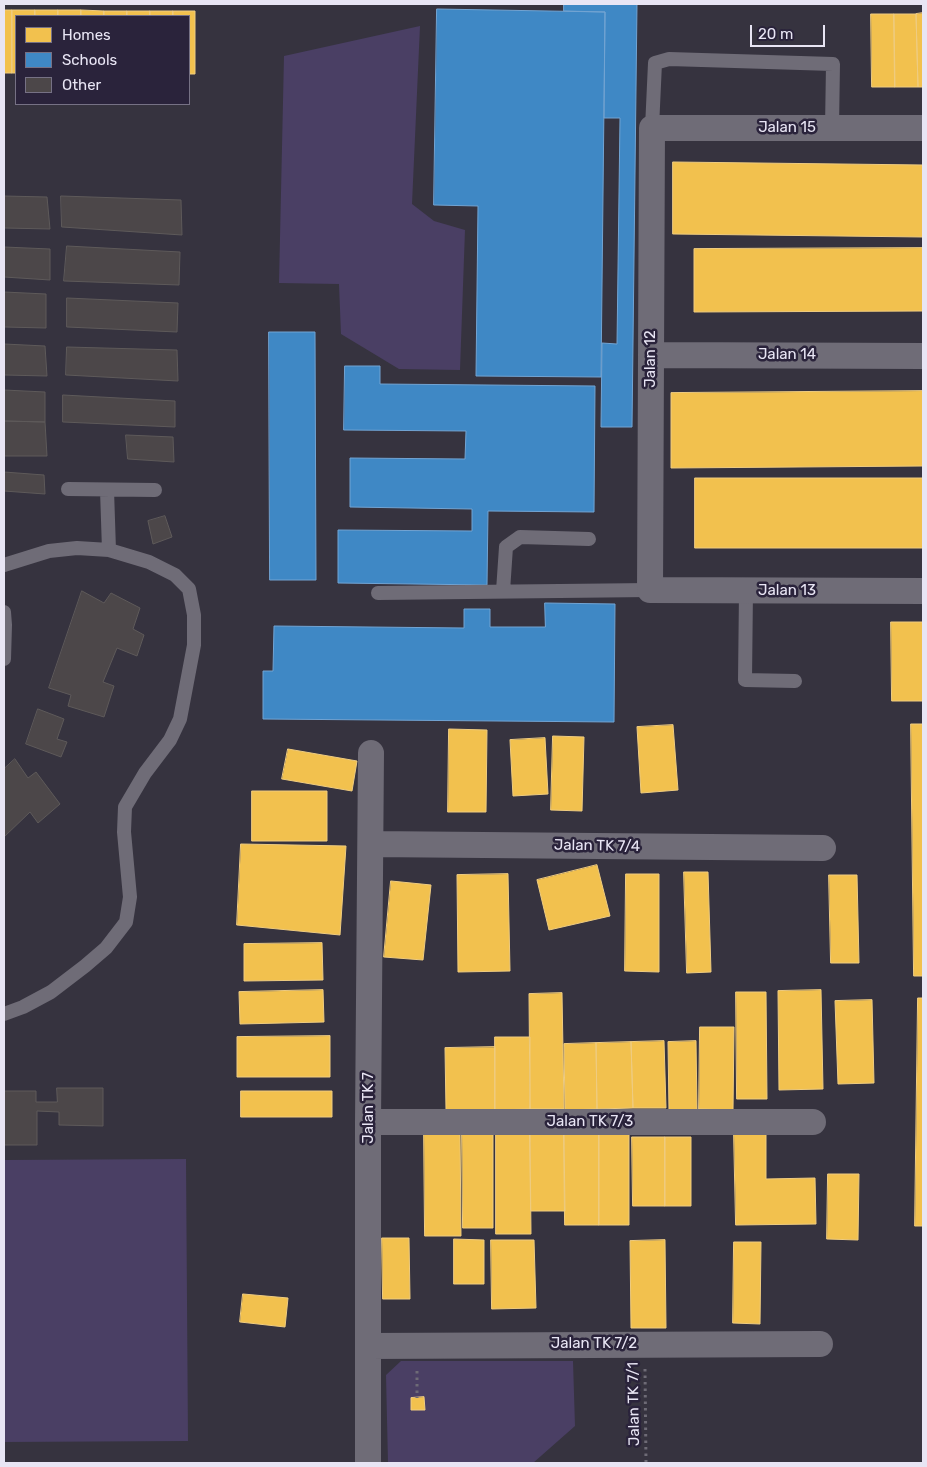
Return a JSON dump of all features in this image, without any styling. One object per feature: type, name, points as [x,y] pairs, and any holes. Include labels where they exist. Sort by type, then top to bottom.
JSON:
[{"type":"street","name":"Jalan 15","points":[[652,128],[923,128]]},
{"type":"street","name":"Jalan 12","points":[[650,590],[652,128]]},
{"type":"street","name":"Jalan 14","points":[[651,355],[923,356]]},
{"type":"street","name":"Jalan 13","points":[[650,590],[923,591]]},
{"type":"street","name":"Jalan TK 7","points":[[368,1463],[371,753]]},
{"type":"street","name":"Jalan TK 7/4","points":[[371,844],[823,848]]},
{"type":"street","name":"Jalan TK 7/3","points":[[368,1122],[812,1122]]},
{"type":"street","name":"Jalan TK 7/2","points":[[368,1346],[820,1344]]},
{"type":"lane","points":[[652,128],[655,63],[669,59],[833,64],[832,128]]},
{"type":"lane","points":[[68,489],[155,490]]},
{"type":"lane","points":[[107,490],[109,550]]},
{"type":"lane","points":[[504,592],[506,547],[520,537],[589,539]]},
{"type":"lane","points":[[4,565],[49,551],[77,548],[109,550],[149,562],[174,575],[189,589],[194,615],[194,645],[180,719],[170,740],[132,792],[125,807],[124,832],[130,898],[126,922],[106,948],[51,992],[23,1007],[4,1014]]},
{"type":"lane","points":[[378,593],[650,590]]},
{"type":"lane","points":[[746,590],[745,680],[795,682]]},
{"type":"lane","points":[[4,612],[6,625],[4,659]]},
{"type":"path","name":"Jalan TK 7/1","points":[[644,1344],[646,1463]]},
{"type":"shaded area","points":[[420,26],[412,204],[434,221],[465,230],[460,370],[399,369],[341,334],[339,284],[279,283],[284,56]]},
{"type":"shaded area","points":[[186,1159],[188,1441],[4,1442],[4,1160]]},
{"type":"shaded area","points":[[401,1361],[573,1361],[575,1426],[533,1463],[388,1463],[386,1375]]},
{"type":"building: Homes","points":[[4,10],[12,10],[12,73],[4,73]]},
{"type":"building: Homes","points":[[12,10],[35,10],[35,15],[15,15],[15,73],[12,73]]},
{"type":"building: Homes","points":[[35,10],[58,10],[58,15],[35,15]]},
{"type":"building: Homes","points":[[58,10],[81,10],[81,15],[58,15]]},
{"type":"building: Homes","points":[[81,10],[104,11],[104,15],[81,15]]},
{"type":"building: Homes","points":[[104,11],[127,11],[127,15],[104,15]]},
{"type":"building: Homes","points":[[127,11],[150,11],[150,15],[127,15]]},
{"type":"building: Homes","points":[[150,11],[173,11],[173,15],[150,15]]},
{"type":"building: Homes","points":[[173,11],[195,11],[195,74],[190,74],[190,15],[173,15]]},
{"type":"building: Homes","points":[[923,13],[923,87],[918,87],[916,14]]},
{"type":"building: Homes","points":[[871,14],[894,14],[895,87],[872,87]]},
{"type":"building: Homes","points":[[894,14],[916,14],[918,87],[895,87]]},
{"type":"building: Homes","points":[[673,162],[923,165],[923,237],[673,234]]},
{"type":"building: Homes","points":[[923,248],[923,311],[694,312],[694,249]]},
{"type":"building: Homes","points":[[923,391],[923,466],[671,468],[671,393]]},
{"type":"building: Homes","points":[[695,478],[923,478],[923,548],[695,548]]},
{"type":"building: Homes","points":[[891,622],[923,622],[923,701],[892,701]]},
{"type":"building: Homes","points":[[911,724],[923,724],[923,976],[914,976]]},
{"type":"building: Homes","points":[[673,725],[678,790],[641,793],[637,727]]},
{"type":"building: Homes","points":[[449,729],[487,730],[486,812],[448,812]]},
{"type":"building: Homes","points":[[553,736],[584,737],[582,811],[551,810]]},
{"type":"building: Homes","points":[[545,738],[548,794],[513,796],[510,740]]},
{"type":"building: Homes","points":[[288,749],[357,761],[352,791],[282,779]]},
{"type":"building: Homes","points":[[252,791],[327,791],[327,841],[252,841]]},
{"type":"building: Homes","points":[[241,844],[346,846],[340,935],[237,925]]},
{"type":"building: Homes","points":[[597,865],[610,916],[549,930],[537,880]]},
{"type":"building: Homes","points":[[684,872],[708,872],[711,972],[687,973]]},
{"type":"building: Homes","points":[[508,874],[510,971],[458,972],[457,875]]},
{"type":"building: Homes","points":[[626,874],[659,874],[659,972],[625,971]]},
{"type":"building: Homes","points":[[829,875],[857,875],[859,963],[831,963]]},
{"type":"building: Homes","points":[[391,881],[431,885],[423,960],[384,957]]},
{"type":"building: Homes","points":[[322,943],[323,980],[244,981],[244,944]]},
{"type":"building: Homes","points":[[323,990],[324,1022],[240,1024],[239,992]]},
{"type":"building: Homes","points":[[821,990],[823,1089],[779,1090],[778,991]]},
{"type":"building: Homes","points":[[736,992],[766,992],[767,1099],[737,1099]]},
{"type":"building: Homes","points":[[562,993],[564,1109],[530,1109],[529,994]]},
{"type":"building: Homes","points":[[918,998],[923,998],[923,1226],[915,1226]]},
{"type":"building: Homes","points":[[872,1000],[874,1083],[838,1084],[835,1001]]},
{"type":"building: Homes","points":[[700,1027],[734,1027],[733,1110],[699,1109]]},
{"type":"building: Homes","points":[[330,1036],[330,1077],[237,1077],[237,1037]]},
{"type":"building: Homes","points":[[495,1037],[530,1037],[530,1109],[495,1110]]},
{"type":"building: Homes","points":[[664,1041],[666,1108],[633,1108],[631,1042]]},
{"type":"building: Homes","points":[[696,1041],[697,1110],[669,1111],[668,1042]]},
{"type":"building: Homes","points":[[631,1042],[633,1108],[597,1109],[596,1043]]},
{"type":"building: Homes","points":[[596,1043],[597,1109],[565,1110],[564,1044]]},
{"type":"building: Homes","points":[[495,1047],[495,1110],[446,1110],[445,1048]]},
{"type":"building: Homes","points":[[241,1091],[332,1091],[332,1117],[241,1117]]},
{"type":"building: Homes","points":[[424,1132],[460,1132],[461,1236],[425,1236]]},
{"type":"building: Homes","points":[[462,1133],[493,1133],[493,1228],[463,1228]]},
{"type":"building: Homes","points":[[496,1134],[530,1134],[531,1234],[496,1234]]},
{"type":"building: Homes","points":[[530,1134],[564,1134],[565,1211],[531,1211]]},
{"type":"building: Homes","points":[[564,1134],[599,1134],[599,1225],[565,1225]]},
{"type":"building: Homes","points":[[599,1134],[629,1134],[629,1225],[599,1225]]},
{"type":"building: Homes","points":[[734,1134],[766,1134],[766,1179],[815,1178],[816,1224],[736,1225]]},
{"type":"building: Homes","points":[[632,1137],[665,1137],[665,1206],[633,1206]]},
{"type":"building: Homes","points":[[665,1137],[691,1137],[691,1206],[665,1206]]},
{"type":"building: Homes","points":[[828,1174],[859,1174],[858,1240],[827,1239]]},
{"type":"building: Homes","points":[[382,1238],[409,1238],[410,1299],[383,1299]]},
{"type":"building: Homes","points":[[454,1239],[484,1240],[484,1284],[454,1284]]},
{"type":"building: Homes","points":[[491,1240],[534,1240],[536,1308],[492,1309]]},
{"type":"building: Homes","points":[[665,1240],[666,1328],[631,1328],[630,1241]]},
{"type":"building: Homes","points":[[734,1242],[761,1242],[760,1324],[733,1323]]},
{"type":"building: Homes","points":[[243,1294],[288,1298],[285,1327],[240,1322]]},
{"type":"building: Homes","points":[[424,1397],[425,1410],[411,1410],[411,1398]]},
{"type":"building: Schools","points":[[564,4],[637,4],[632,427],[601,427],[602,343],[617,344],[620,118],[604,118],[605,12],[564,11]]},
{"type":"building: Schools","points":[[437,9],[605,12],[601,377],[476,376],[478,206],[434,205]]},
{"type":"building: Schools","points":[[269,332],[315,332],[316,580],[270,580]]},
{"type":"building: Schools","points":[[345,366],[380,366],[380,384],[595,386],[594,512],[488,511],[487,585],[338,583],[338,530],[472,531],[472,509],[350,507],[350,458],[465,459],[466,431],[344,430]]},
{"type":"building: Schools","points":[[545,603],[615,604],[614,722],[263,719],[263,671],[273,671],[274,626],[464,628],[464,609],[490,609],[490,627],[545,627]]},
{"type":"building: Other","points":[[4,196],[47,197],[50,229],[4,228]]},
{"type":"building: Other","points":[[61,196],[181,200],[182,235],[62,227]]},
{"type":"building: Other","points":[[67,246],[180,252],[179,285],[64,281]]},
{"type":"building: Other","points":[[4,247],[50,249],[50,280],[4,277]]},
{"type":"building: Other","points":[[4,292],[46,294],[46,328],[4,327]]},
{"type":"building: Other","points":[[67,298],[178,303],[177,332],[67,327]]},
{"type":"building: Other","points":[[4,344],[45,346],[47,376],[4,375]]},
{"type":"building: Other","points":[[67,347],[177,350],[178,381],[66,375]]},
{"type":"building: Other","points":[[4,390],[45,392],[45,422],[4,421]]},
{"type":"building: Other","points":[[63,395],[175,401],[175,427],[63,422]]},
{"type":"building: Other","points":[[4,421],[45,422],[47,456],[4,456]]},
{"type":"building: Other","points":[[126,435],[173,437],[174,462],[128,459]]},
{"type":"building: Other","points":[[4,472],[44,475],[45,494],[4,491]]},
{"type":"building: Other","points":[[165,516],[172,537],[153,544],[148,521]]},
{"type":"building: Other","points":[[82,591],[104,603],[111,593],[140,608],[133,629],[144,635],[137,656],[117,648],[103,682],[114,686],[104,717],[68,706],[71,695],[49,688]]},
{"type":"building: Other","points":[[38,709],[64,719],[57,739],[67,742],[61,757],[26,744]]},
{"type":"building: Other","points":[[15,759],[28,778],[36,772],[60,804],[38,823],[30,812],[4,837],[4,769]]},
{"type":"building: Other","points":[[57,1088],[103,1088],[103,1126],[59,1125],[59,1112],[37,1111],[37,1145],[4,1145],[4,1091],[36,1091],[36,1102],[57,1102]]}]
